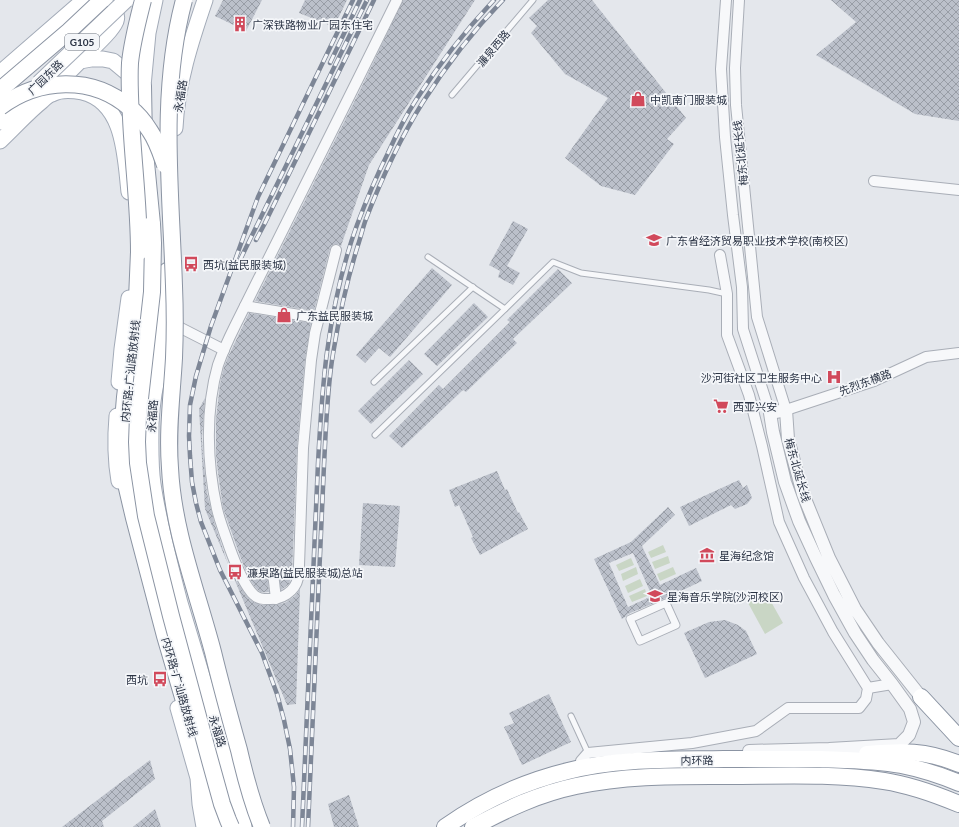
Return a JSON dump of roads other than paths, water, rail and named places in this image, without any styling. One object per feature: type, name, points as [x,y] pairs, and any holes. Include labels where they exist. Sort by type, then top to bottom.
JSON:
[{"type":"highway","points":[[0,90],[69,31],[102,0]]},
{"type":"highway","name":"内环路-广汕路放射线","points":[[144,0],[134,40],[130,67],[132,138],[139,232],[139,274],[134,329],[125,397],[124,464],[126,484],[141,544],[165,636],[211,795],[218,827]]},
{"type":"highway","points":[[184,0],[174,44],[168,113],[169,176],[175,304],[174,350],[169,424],[173,503],[181,541],[211,644],[245,776],[256,813],[262,827]]},
{"type":"highway","points":[[156,380],[162,345],[167,286],[168,96],[171,70],[179,29],[189,0]]},
{"type":"highway","points":[[0,107],[16,96],[41,87],[72,84],[98,90],[123,102],[140,117],[155,140],[169,176]]},
{"type":"highway","points":[[142,86],[144,142],[153,243],[152,292],[138,416],[138,463],[146,516],[171,616],[211,764],[230,827]]},
{"type":"highway","points":[[921,697],[959,738]]},
{"type":"highway","points":[[222,743],[230,827]]},
{"type":"highway","points":[[786,759],[902,752],[931,754],[959,764]]},
{"type":"highway","name":"内环路","points":[[445,827],[469,811],[508,791],[548,776],[585,767],[617,763],[654,760],[849,760],[900,765],[932,773],[959,783]]},
{"type":"highway","name":"内环路","points":[[473,827],[516,805],[556,791],[594,782],[636,777],[814,776],[862,778],[907,786],[934,794],[959,804]]},
{"type":"main road","points":[[0,73],[84,0]]},
{"type":"main road","name":"广园东路","points":[[0,122],[126,0]]},
{"type":"main road","points":[[125,154],[142,86],[148,33],[155,0]]},
{"type":"main road","name":"永福路","points":[[205,0],[187,57],[177,113],[174,146],[179,300],[175,325],[156,380],[152,404],[151,459],[157,509],[177,590],[240,802],[244,827]]},
{"type":"main road","points":[[0,95],[95,14],[103,8],[110,7],[114,9],[117,15],[117,20],[111,30],[0,141]]},
{"type":"main road","points":[[80,61],[103,59],[113,61],[142,86]]},
{"type":"main road","points":[[0,82],[31,70]]},
{"type":"main road","points":[[34,107],[51,94],[60,91],[69,90],[95,96],[112,114],[122,137],[130,204],[132,252],[129,300],[122,349],[115,437],[119,486],[154,622],[198,778],[204,827]]},
{"type":"street","points":[[336,250],[318,318],[311,360],[303,448],[298,580],[293,588],[286,594],[276,599],[260,599],[248,588],[243,578],[217,511],[214,496],[210,468],[209,418],[218,366],[245,306],[397,0]]},
{"type":"street","name":"梅东北延长线","points":[[584,757],[821,750],[899,745],[909,735],[914,722],[910,709],[872,660],[855,633],[834,595],[799,521],[785,482],[770,413],[743,329],[742,287],[725,137],[721,69],[726,0]]},
{"type":"street","name":"梅东北延长线","points":[[739,0],[735,68],[736,105],[757,317],[786,410],[788,439],[801,487],[829,558],[859,614],[878,643],[921,697]]},
{"type":"street","points":[[874,181],[959,190]]},
{"type":"street","points":[[734,224],[748,222]]},
{"type":"street","points":[[440,827],[475,803],[531,776],[584,757],[692,743],[756,731],[788,708],[859,708],[866,700],[868,688],[833,632],[804,578],[779,522],[749,395],[727,335],[727,294],[720,255]]},
{"type":"street","points":[[245,306],[318,318]]},
{"type":"street","points":[[175,325],[224,350]]},
{"type":"street","points":[[727,335],[743,329]]},
{"type":"street","name":"先烈东横路","points":[[770,413],[786,410],[874,381],[926,357],[959,353]]},
{"type":"street","points":[[273,573],[276,599]]},
{"type":"street","points":[[666,603],[676,625],[640,641],[630,619],[666,603]]},
{"type":"street","points":[[868,688],[892,684]]},
{"type":"lane","name":"濂泉西路","points":[[452,95],[533,0]]},
{"type":"lane","points":[[428,256],[505,309]]},
{"type":"lane","points":[[375,435],[553,262],[581,273],[709,290],[727,294]]},
{"type":"lane","points":[[374,382],[473,287]]},
{"type":"lane","points":[[571,716],[584,757]]},
{"type":"railway","points":[[293,827],[294,787],[290,749],[277,694],[262,653],[220,570],[201,522],[196,503],[192,482],[190,456],[190,405],[196,376],[211,326],[258,197],[353,0]]},
{"type":"railway","points":[[330,63],[360,0]]},
{"type":"railway","points":[[240,260],[367,0]]},
{"type":"railway","points":[[256,240],[374,0]]},
{"type":"railway","points":[[302,827],[320,421],[327,352],[339,288],[347,256],[360,216],[379,171],[404,119],[443,61],[494,0]]},
{"type":"railway","points":[[308,827],[329,381],[347,285],[366,219],[399,144],[423,102],[441,75],[471,36],[503,0]]},
{"type":"place","name":"广深铁路物业广园东住宅","points":[[240,24]]},
{"type":"place","name":"中凯南门服装城","points":[[638,99]]},
{"type":"place","name":"广东省经济贸易职业技术学校(南校区)","points":[[654,240]]},
{"type":"place","name":"西坑(益民服装城)","points":[[191,264]]},
{"type":"place","name":"广东益民服装城","points":[[284,315]]},
{"type":"place","name":"沙河街社区卫生服务中心","points":[[834,377]]},
{"type":"place","name":"西亚兴安","points":[[721,406]]},
{"type":"place","name":"星海纪念馆","points":[[707,555]]},
{"type":"place","name":"濂泉路(益民服装城)总站","points":[[235,572]]},
{"type":"place","name":"星海音乐学院(沙河校区)","points":[[655,596]]},
{"type":"place","name":"西坑","points":[[160,679]]}]
